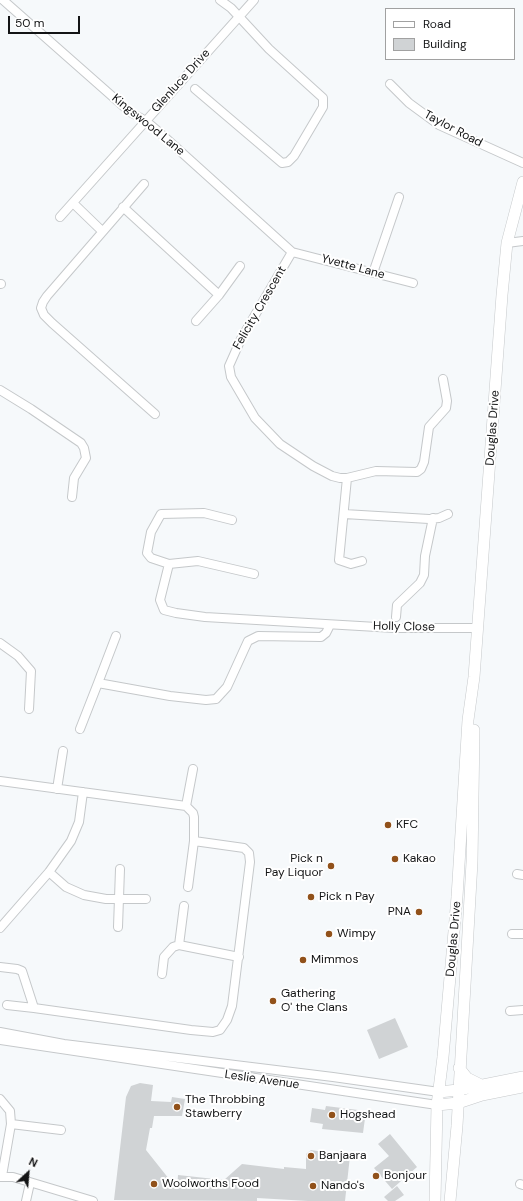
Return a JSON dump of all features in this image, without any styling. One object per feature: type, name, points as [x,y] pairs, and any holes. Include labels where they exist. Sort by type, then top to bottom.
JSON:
[{"type":"street","name":"Kingswood Lane","points":[[3,0],[130,112],[146,121],[292,252]]},
{"type":"street","points":[[195,89],[282,163],[288,162],[294,156],[321,112],[324,103],[323,98],[269,49],[231,8],[220,0]]},
{"type":"street","name":"Glenluce Drive","points":[[60,217],[251,1]]},
{"type":"street","name":"Taylor Road","points":[[390,84],[409,103],[439,125],[523,163]]},
{"type":"street","name":"Douglas Drive","points":[[435,1201],[437,1105],[443,1057],[456,905],[468,720],[474,677],[478,628],[502,295],[507,243],[523,182]]},
{"type":"street","points":[[144,184],[102,231],[43,302],[42,311],[52,323],[155,414]]},
{"type":"street","points":[[373,273],[399,197]]},
{"type":"street","points":[[72,203],[102,231]]},
{"type":"street","points":[[123,208],[219,295]]},
{"type":"street","points":[[507,243],[523,241]]},
{"type":"street","name":"Yvette Lane","points":[[292,252],[413,283]]},
{"type":"street","name":"Felicity Crescent","points":[[292,252],[241,339],[229,366],[231,377],[255,418],[271,436],[295,455],[324,473],[332,476],[347,478]]},
{"type":"street","points":[[196,322],[219,295],[240,266]]},
{"type":"street","points":[[362,561],[351,564],[339,560],[347,478],[376,471],[417,472],[421,469],[424,462],[429,427],[446,408],[447,401],[443,379]]},
{"type":"street","points":[[0,390],[31,409],[81,444],[84,448],[86,458],[74,478],[72,497]]},
{"type":"street","points":[[232,520],[204,513],[161,514],[151,532],[147,553],[151,558],[168,564],[198,561],[254,574]]},
{"type":"street","points":[[344,514],[433,518],[439,518],[448,514]]},
{"type":"street","points":[[396,617],[397,605],[420,583],[424,575],[425,556],[433,518]]},
{"type":"street","name":"Holly Close","points":[[168,564],[160,600],[163,608],[168,612],[194,616],[330,625],[394,628],[478,628]]},
{"type":"street","points":[[98,683],[170,696],[206,700],[216,699],[228,687],[245,646],[252,639],[258,636],[316,638],[324,635],[330,625]]},
{"type":"street","points":[[80,729],[116,636]]},
{"type":"street","points":[[0,643],[18,656],[31,672],[29,709]]},
{"type":"street","name":"Douglas Drive","points":[[450,1201],[458,1103],[472,862],[474,677]]},
{"type":"street","points":[[57,789],[63,751]]},
{"type":"street","points":[[186,806],[193,769]]},
{"type":"street","points":[[0,781],[186,806],[193,813],[194,817],[194,841],[188,887]]},
{"type":"street","points":[[0,928],[49,872],[76,831],[83,792]]},
{"type":"street","points":[[7,1005],[191,1030],[217,1031],[223,1027],[230,1012],[239,957],[250,862],[249,850],[194,841]]},
{"type":"street","points":[[118,927],[120,869]]},
{"type":"street","points":[[49,872],[66,887],[78,893],[92,897],[146,899]]},
{"type":"street","points":[[179,945],[184,906]]},
{"type":"street","points":[[512,934],[523,934]]},
{"type":"street","points":[[162,974],[164,957],[173,948],[179,945],[239,957]]},
{"type":"street","points":[[0,967],[22,971],[34,1008]]},
{"type":"street","points":[[510,1011],[523,1010]]},
{"type":"street","name":"Leslie Avenue","points":[[0,1032],[64,1044],[334,1077],[439,1092],[458,1090],[523,1077]]},
{"type":"street","name":"Leslie Avenue","points":[[0,1040],[437,1105],[458,1103],[482,1095],[523,1087]]},
{"type":"street","points":[[459,1068],[467,1078],[481,1085]]},
{"type":"street","points":[[0,1099],[10,1111],[11,1124],[1,1176],[13,1177],[30,1184],[92,1201]]},
{"type":"street","points":[[11,1124],[61,1130]]},
{"type":"street","points":[[26,1201],[30,1184]]},
{"type":"building","points":[[395,1018],[408,1047],[379,1059],[367,1030]]},
{"type":"building","points":[[140,1083],[153,1085],[151,1101],[171,1102],[172,1097],[185,1099],[182,1116],[154,1116],[146,1150],[177,1189],[178,1175],[224,1180],[242,1164],[284,1169],[284,1167],[306,1169],[306,1154],[311,1150],[350,1156],[345,1201],[308,1201],[257,1198],[257,1201],[114,1200],[126,1097],[131,1086]]},
{"type":"building","points":[[326,1106],[366,1111],[363,1133],[322,1129],[323,1124],[310,1122],[312,1108],[325,1110]]},
{"type":"building","points":[[390,1134],[417,1167],[392,1189],[374,1168],[389,1156],[378,1144]]},
{"type":"building","points":[[397,1186],[404,1195],[395,1201],[388,1201],[384,1197]]},
{"type":"place","name":"KFC","points":[[388,825]]},
{"type":"place","name":"Kakao","points":[[395,859]]},
{"type":"place","name":"Pick n Pay Liquor","points":[[331,866]]},
{"type":"place","name":"Pick n Pay","points":[[311,897]]},
{"type":"place","name":"PNA","points":[[419,912]]},
{"type":"place","name":"Wimpy","points":[[329,934]]},
{"type":"place","name":"Mimmos","points":[[303,960]]},
{"type":"place","name":"Gathering O' the Clans","points":[[273,1001]]},
{"type":"place","name":"The Throbbing Stawberry","points":[[177,1107]]},
{"type":"place","name":"Hogshead","points":[[332,1115]]},
{"type":"place","name":"Banjaara","points":[[311,1156]]},
{"type":"place","name":"Bonjour","points":[[376,1176]]},
{"type":"place","name":"Woolworths Food","points":[[154,1184]]},
{"type":"place","name":"Nando's","points":[[313,1186]]}]
